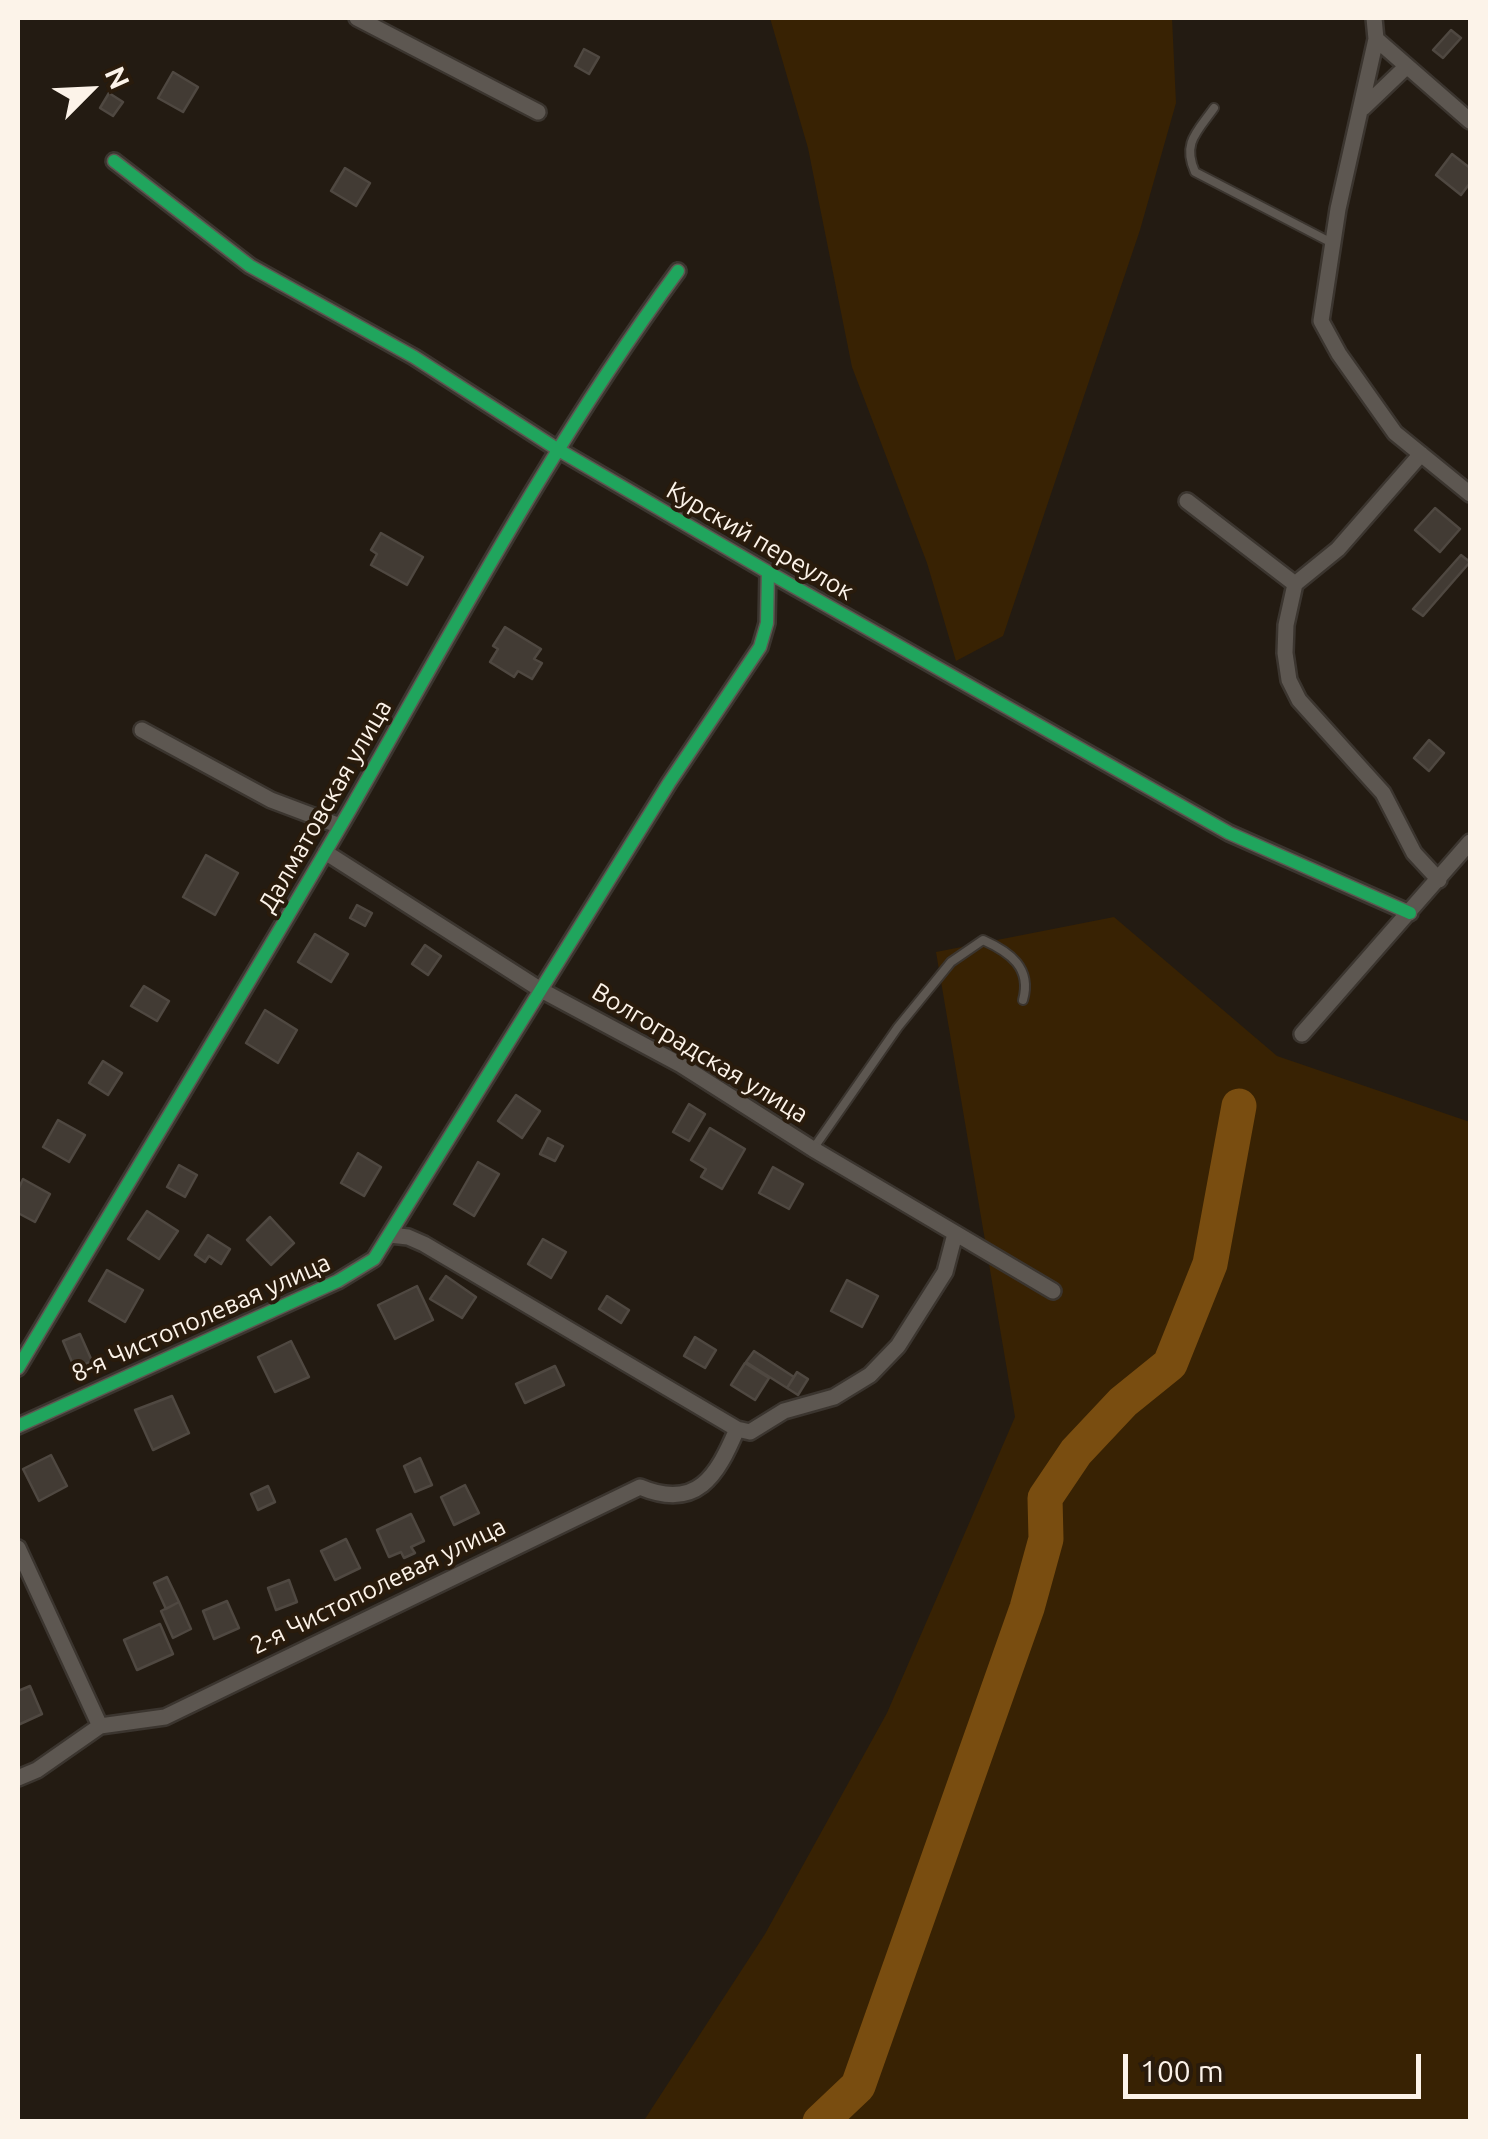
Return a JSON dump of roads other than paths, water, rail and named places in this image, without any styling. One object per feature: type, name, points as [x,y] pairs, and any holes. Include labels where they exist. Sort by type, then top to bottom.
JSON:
[{"type":"street","points":[[356,18],[538,112]]},
{"type":"street","points":[[1374,18],[1376,40],[1332,243],[1321,322],[1338,354],[1396,433],[1470,494]]},
{"type":"street","points":[[1376,40],[1470,121]]},
{"type":"street","points":[[1360,112],[1407,66]]},
{"type":"street","name":"Курский переулок","points":[[114,161],[250,266],[414,357],[557,449],[768,572],[1229,833],[1410,913]]},
{"type":"street","name":"Далматовская улица","points":[[18,1368],[325,852],[557,449],[615,356],[678,271]]},
{"type":"street","points":[[1420,454],[1338,549],[1295,584],[1285,652],[1289,680],[1299,700],[1383,793],[1414,853],[1439,880]]},
{"type":"street","points":[[1187,502],[1295,584]]},
{"type":"street","name":"8-я Чистополевая улица","points":[[18,1426],[357,1272],[374,1259],[669,783],[760,647],[767,623],[768,572]]},
{"type":"street","points":[[142,730],[271,800],[340,826]]},
{"type":"street","points":[[1302,1034],[1468,850]]},
{"type":"street","name":"Волгоградская улица","points":[[325,852],[541,990],[681,1065],[813,1149],[1053,1291]]},
{"type":"street","points":[[390,1234],[424,1244],[737,1429],[750,1432],[784,1412],[834,1397],[870,1375],[898,1346],[945,1272],[956,1234]]},
{"type":"street","name":"2-я Чистополевая улица","points":[[18,1778],[37,1770],[100,1726],[165,1717],[640,1488],[662,1496],[681,1494],[702,1485],[720,1468],[737,1429]]},
{"type":"street","points":[[18,1548],[100,1726]]},
{"type":"lane","points":[[1214,108],[1192,140],[1188,156],[1195,172],[1332,243]]},
{"type":"lane","points":[[813,1149],[898,1027],[951,962],[983,940],[1007,951],[1022,969],[1026,987],[1023,1000]]},
{"type":"waterway","points":[[820,2122],[858,2086],[1027,1608],[1046,1539],[1045,1498],[1076,1452],[1123,1402],[1170,1364],[1210,1264],[1239,1106]]}]
